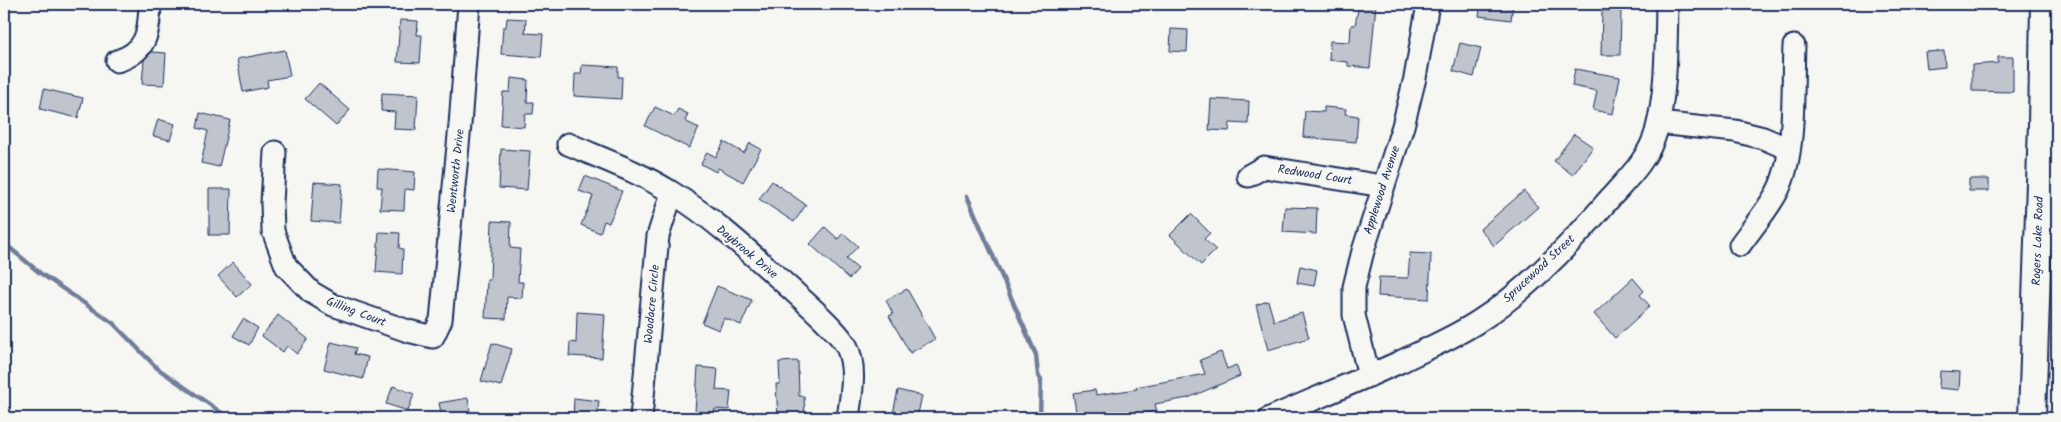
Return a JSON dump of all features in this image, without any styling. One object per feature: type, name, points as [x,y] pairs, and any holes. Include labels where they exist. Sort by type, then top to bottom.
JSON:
[{"type":"main road","name":"Rogers Lake Road","points":[[2032,418],[2044,4]]},
{"type":"street","points":[[117,61],[130,57],[143,45],[149,25],[150,4]]},
{"type":"street","name":"Wentworth Drive","points":[[433,337],[441,320],[460,125],[469,4]]},
{"type":"street","name":"Applewood Avenue","points":[[1368,376],[1354,315],[1354,287],[1363,251],[1403,126],[1415,78],[1428,4]]},
{"type":"street","name":"Sprucewood Street","points":[[1270,418],[1368,376],[1453,336],[1480,320],[1542,269],[1597,213],[1638,166],[1649,150],[1658,123],[1661,105],[1667,4]]},
{"type":"street","points":[[1740,244],[1776,194],[1787,167],[1794,46]]},
{"type":"street","points":[[1658,123],[1735,131],[1763,138],[1789,149]]},
{"type":"street","name":"Daybrook Drive","points":[[568,144],[672,192],[739,242],[804,300],[847,347],[852,369],[848,418]]},
{"type":"street","name":"Gilling Court","points":[[276,152],[272,203],[273,231],[286,266],[311,292],[332,305],[408,331],[433,337]]},
{"type":"street","name":"Redwood Court","points":[[1248,176],[1264,167],[1383,186]]},
{"type":"street","name":"Woodacre Circle","points":[[641,418],[658,236],[672,192]]},
{"type":"building","points":[[1359,4],[1376,4],[1370,68],[1348,66],[1348,62],[1329,60],[1330,41],[1350,42],[1351,25],[1355,25]]},
{"type":"building","points":[[1481,4],[1513,4],[1511,20],[1479,16]]},
{"type":"building","points":[[1602,10],[1621,11],[1620,55],[1601,55]]},
{"type":"building","points":[[507,18],[526,19],[525,33],[543,34],[541,57],[501,54],[503,27],[506,27]]},
{"type":"building","points":[[400,20],[418,21],[417,35],[422,35],[420,63],[397,62]]},
{"type":"building","points":[[1171,29],[1188,30],[1187,52],[1170,51]]},
{"type":"building","points":[[1460,43],[1481,48],[1474,77],[1453,71]]},
{"type":"building","points":[[285,50],[290,76],[267,80],[268,87],[243,92],[237,59]]},
{"type":"building","points":[[1944,51],[1945,67],[1927,69],[1925,52]]},
{"type":"building","points":[[152,52],[166,53],[164,85],[142,84],[144,60]]},
{"type":"building","points":[[1998,57],[2013,57],[2013,92],[1972,91],[1972,65],[1998,63]]},
{"type":"building","points":[[582,65],[618,67],[618,77],[622,77],[621,99],[574,96],[575,74],[581,74]]},
{"type":"building","points":[[1575,69],[1620,77],[1613,114],[1593,110],[1597,91],[1572,86]]},
{"type":"building","points":[[511,78],[528,80],[527,102],[534,102],[533,114],[525,114],[524,127],[501,125],[503,92],[510,92]]},
{"type":"building","points":[[319,83],[350,110],[336,126],[305,99]]},
{"type":"building","points":[[44,89],[83,98],[78,118],[40,109]]},
{"type":"building","points":[[382,93],[418,95],[416,130],[394,129],[395,112],[381,111]]},
{"type":"building","points":[[1211,99],[1249,101],[1248,124],[1230,123],[1229,131],[1209,130]]},
{"type":"building","points":[[655,107],[674,116],[678,109],[688,114],[685,121],[699,128],[689,148],[645,126]]},
{"type":"building","points":[[1324,107],[1346,109],[1345,114],[1358,116],[1356,142],[1303,137],[1305,111],[1324,112]]},
{"type":"building","points":[[200,113],[230,120],[219,167],[201,163],[208,131],[197,128]]},
{"type":"building","points":[[158,119],[175,124],[170,140],[153,136]]},
{"type":"building","points":[[1574,134],[1593,147],[1573,175],[1554,161]]},
{"type":"building","points":[[724,142],[744,153],[750,143],[761,149],[743,182],[718,168],[716,172],[701,164],[707,152],[716,157]]},
{"type":"building","points":[[501,149],[530,151],[527,190],[499,188]]},
{"type":"building","points":[[378,169],[415,172],[414,190],[405,189],[404,210],[380,209],[382,187],[377,187]]},
{"type":"building","points":[[585,176],[622,191],[609,223],[604,221],[600,233],[581,225],[593,196],[579,191]]},
{"type":"building","points":[[1969,179],[1989,179],[1989,191],[1969,191]]},
{"type":"building","points":[[772,181],[806,205],[794,222],[759,199]]},
{"type":"building","points":[[314,182],[342,184],[339,223],[311,221]]},
{"type":"building","points":[[209,189],[231,189],[230,235],[209,235]]},
{"type":"building","points":[[1524,191],[1538,207],[1494,246],[1480,229]]},
{"type":"building","points":[[1285,207],[1317,208],[1316,234],[1283,232]]},
{"type":"building","points":[[1191,214],[1210,233],[1204,239],[1216,250],[1201,265],[1170,235]]},
{"type":"building","points":[[492,221],[511,222],[510,248],[520,249],[518,282],[523,282],[522,298],[507,297],[506,319],[485,318],[487,280],[490,280]]},
{"type":"building","points":[[825,227],[838,239],[843,233],[858,246],[846,259],[858,269],[849,279],[810,244]]},
{"type":"building","points":[[379,232],[400,233],[399,248],[403,249],[402,274],[376,272]]},
{"type":"building","points":[[1410,253],[1431,254],[1429,299],[1378,296],[1379,277],[1408,278]]},
{"type":"building","points":[[233,262],[252,284],[237,297],[218,276]]},
{"type":"building","points":[[1300,266],[1317,270],[1314,286],[1297,283]]},
{"type":"building","points":[[1633,278],[1644,291],[1640,295],[1650,306],[1615,338],[1594,314]]},
{"type":"building","points":[[717,286],[752,300],[741,325],[724,318],[719,330],[702,323]]},
{"type":"building","points":[[907,289],[935,339],[910,353],[889,316],[893,314],[886,300]]},
{"type":"building","points":[[1268,301],[1274,321],[1302,313],[1309,338],[1268,350],[1256,305]]},
{"type":"building","points":[[577,312],[605,314],[602,358],[569,356],[570,342],[576,343]]},
{"type":"building","points":[[278,315],[308,339],[297,354],[287,346],[283,352],[262,336]]},
{"type":"building","points":[[243,319],[258,328],[249,345],[233,336]]},
{"type":"building","points":[[331,342],[356,348],[354,354],[368,357],[363,379],[324,369]]},
{"type":"building","points":[[492,343],[512,349],[501,386],[481,381]]},
{"type":"building","points":[[1221,352],[1227,369],[1236,365],[1240,376],[1188,398],[1155,404],[1157,411],[1117,418],[1077,418],[1073,393],[1095,390],[1096,395],[1137,389],[1136,387],[1205,374],[1200,360]]},
{"type":"building","points":[[798,361],[799,396],[804,396],[805,417],[778,418],[776,384],[780,384],[779,362]]},
{"type":"building","points":[[698,367],[718,369],[716,390],[731,391],[729,410],[715,409],[714,413],[695,412]]},
{"type":"building","points":[[1940,371],[1960,372],[1959,390],[1939,388]]},
{"type":"building","points":[[393,386],[414,394],[408,411],[386,404]]},
{"type":"building","points":[[898,390],[922,396],[917,418],[892,418]]},
{"type":"building","points":[[468,398],[471,418],[442,418],[439,403]]},
{"type":"building","points":[[574,398],[599,401],[597,418],[573,418]]},
{"type":"waterway","points":[[967,196],[1036,355],[1038,375],[1041,379],[1040,418]]},
{"type":"waterway","points":[[4,243],[40,273],[113,323],[157,368],[229,418]]}]
